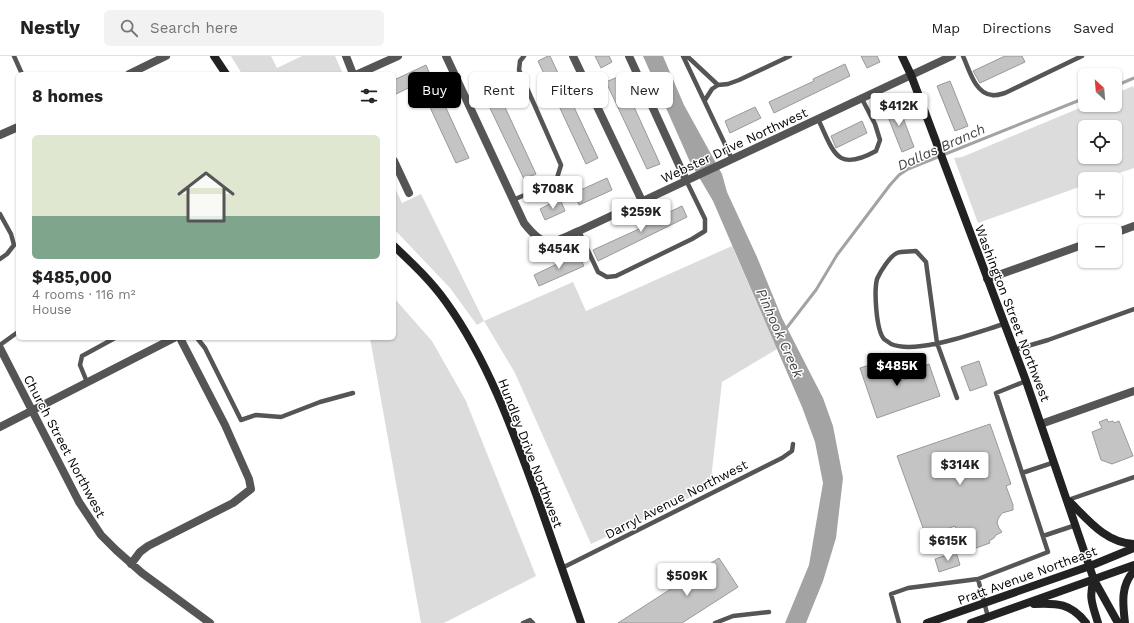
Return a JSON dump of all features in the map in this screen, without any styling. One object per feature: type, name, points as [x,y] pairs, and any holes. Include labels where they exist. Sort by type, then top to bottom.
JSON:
[{"type":"main road","points":[[214,56],[225,72]]},
{"type":"main road","name":"Washington Street Northwest","points":[[902,56],[911,75],[1026,381],[1068,500],[1094,580],[1118,623]]},
{"type":"main road","name":"Hundley Drive Northwest","points":[[396,248],[446,302],[488,374],[522,454],[581,623]]},
{"type":"main road","points":[[1068,500],[1095,527],[1110,538],[1123,544],[1134,544]]},
{"type":"main road","name":"Pratt Avenue Northeast","points":[[927,623],[1090,566],[1134,548]]},
{"type":"main road","name":"Pratt Avenue Northeast","points":[[971,623],[1134,565]]},
{"type":"main road","points":[[1125,623],[1123,594],[1129,576],[1134,571]]},
{"type":"main road","name":"Washington Street Northwest","points":[[1094,580],[1090,590],[1090,599],[1098,623]]},
{"type":"main road","points":[[1025,604],[1056,603],[1069,607],[1075,610],[1086,623]]},
{"type":"street","points":[[133,72],[166,56]]},
{"type":"street","points":[[346,56],[352,72]]},
{"type":"street","points":[[362,72],[398,56]]},
{"type":"street","name":"Webster Drive Northwest","points":[[446,56],[524,223],[534,236],[544,242],[555,241],[579,231],[952,56]]},
{"type":"street","points":[[573,56],[642,201]]},
{"type":"street","points":[[629,56],[686,180]]},
{"type":"street","points":[[0,135],[16,128]]},
{"type":"street","points":[[396,165],[409,193]]},
{"type":"street","points":[[1122,230],[1134,226]]},
{"type":"street","points":[[987,278],[1078,246]]},
{"type":"street","points":[[0,427],[170,340]]},
{"type":"street","points":[[131,564],[140,552],[148,546],[233,503],[251,489],[249,479],[225,425],[181,340]]},
{"type":"street","name":"Church Street Northwest","points":[[0,348],[79,502],[101,535],[131,564],[210,623]]},
{"type":"street","points":[[1041,424],[1134,391]]},
{"type":"lane","points":[[14,56],[21,72]]},
{"type":"lane","points":[[513,200],[541,188],[557,178],[561,166],[519,70],[520,61],[524,56]]},
{"type":"lane","points":[[683,56],[705,100],[729,160]]},
{"type":"lane","points":[[687,56],[718,85]]},
{"type":"lane","points":[[705,100],[712,89],[718,85],[728,84],[739,80],[790,56]]},
{"type":"lane","points":[[963,56],[977,85],[984,93],[993,96],[1005,93],[1082,56]]},
{"type":"lane","points":[[818,119],[830,145],[838,157],[846,161],[866,157],[876,151],[880,140],[875,124],[862,99]]},
{"type":"lane","points":[[579,231],[598,272],[607,277],[616,276],[692,239],[705,231],[705,219],[686,180]]},
{"type":"lane","points":[[0,214],[14,244],[7,254],[0,259]]},
{"type":"lane","points":[[957,398],[937,343],[926,262],[916,251],[898,253],[887,262],[877,279],[876,291],[880,330],[884,339],[892,344],[908,347],[937,343],[1004,324]]},
{"type":"lane","points":[[1014,350],[1048,340],[1134,309]]},
{"type":"lane","points":[[0,345],[16,333]]},
{"type":"lane","points":[[87,382],[80,365],[82,356],[111,340]]},
{"type":"lane","points":[[199,340],[205,348],[241,420],[256,415],[281,416],[320,402],[353,393]]},
{"type":"lane","points":[[899,623],[891,594],[908,588],[978,579],[1048,552],[996,393],[1026,381]]},
{"type":"lane","name":"Darryl Avenue Northwest","points":[[562,568],[782,458],[792,451],[793,444]]},
{"type":"lane","points":[[1022,473],[1055,462]]},
{"type":"lane","points":[[1068,500],[1134,477]]},
{"type":"lane","points":[[1043,536],[1076,525]]},
{"type":"lane","points":[[978,579],[986,602],[988,617]]},
{"type":"lane","points":[[715,623],[733,616],[769,612]]},
{"type":"lane","points":[[523,623],[530,620],[533,623]]},
{"type":"shaded area","points":[[231,56],[271,56],[277,68],[302,56],[335,56],[342,72],[241,72]]},
{"type":"shaded area","points":[[1133,86],[1134,168],[1122,172],[1078,172],[1078,187],[978,223],[954,158],[962,157],[1078,109],[1078,112],[1122,112],[1122,91]]},
{"type":"shaded area","points":[[396,190],[402,203],[421,194],[484,321],[477,325],[450,288],[396,231]]},
{"type":"shaded area","points":[[732,246],[777,349],[722,382],[710,488],[591,544],[515,373],[484,321],[573,282],[586,311]]},
{"type":"shaded area","points":[[396,300],[432,341],[466,401],[536,576],[444,623],[421,623],[370,340],[396,340]]},
{"type":"water","points":[[643,56],[663,56],[670,72],[650,72]]},
{"type":"water","name":"Pinhook Creek","points":[[673,79],[684,105],[722,174],[727,192],[757,257],[782,318],[823,398],[833,426],[843,478],[836,538],[823,581],[806,623],[785,623],[809,565],[823,483],[815,442],[802,407],[713,201],[690,162],[666,108],[673,108]]},
{"type":"building","points":[[550,56],[558,72],[543,72],[538,61]]},
{"type":"building","points":[[595,56],[609,56],[612,62],[601,68]]},
{"type":"building","points":[[861,56],[877,56],[880,62],[867,68]]},
{"type":"building","points":[[1005,56],[1022,56],[1025,62],[980,83],[973,71]]},
{"type":"building","points":[[845,64],[850,76],[774,113],[769,102],[814,81],[813,79]]},
{"type":"building","points":[[426,65],[429,72],[411,72]]},
{"type":"building","points":[[408,73],[408,88],[396,94],[396,79]]},
{"type":"building","points":[[616,78],[616,103],[608,86],[608,81]]},
{"type":"building","points":[[950,81],[968,126],[955,131],[937,86]]},
{"type":"building","points":[[897,102],[914,147],[902,152],[884,107]]},
{"type":"building","points":[[755,107],[761,118],[730,133],[725,121]]},
{"type":"building","points":[[430,108],[446,108],[469,158],[456,163]]},
{"type":"building","points":[[490,108],[505,108],[536,174],[524,179]]},
{"type":"building","points":[[560,108],[574,108],[598,158],[586,164]]},
{"type":"building","points":[[618,108],[635,108],[660,164],[647,169]]},
{"type":"building","points":[[862,121],[867,133],[836,148],[831,136]]},
{"type":"building","points":[[607,178],[612,190],[579,205],[574,193]]},
{"type":"building","points":[[560,199],[565,211],[545,220],[540,209]]},
{"type":"building","points":[[682,206],[687,217],[598,261],[593,250],[639,229],[638,227]]},
{"type":"building","points":[[578,254],[584,266],[539,286],[534,275]]},
{"type":"building","points":[[892,358],[900,381],[915,376],[913,370],[929,364],[940,396],[877,418],[860,368]]},
{"type":"building","points":[[979,361],[987,385],[970,391],[961,367]]},
{"type":"building","points":[[1107,419],[1108,422],[1113,421],[1114,423],[1119,421],[1133,456],[1112,464],[1101,460],[1092,432],[1102,428],[1099,422]]},
{"type":"building","points":[[990,424],[1011,484],[1006,486],[1013,505],[1013,510],[1002,513],[997,523],[1002,532],[989,541],[990,543],[965,552],[955,526],[926,536],[897,456]]},
{"type":"building","points":[[956,552],[960,565],[939,572],[935,559]]},
{"type":"building","points":[[719,558],[738,587],[682,623],[618,623]]},
{"type":"waterway","name":"Dallas Branch","points":[[1122,83],[1134,78]]},
{"type":"waterway","name":"Dallas Branch","points":[[785,330],[816,290],[837,255],[899,175],[908,169],[1078,101]]}]
